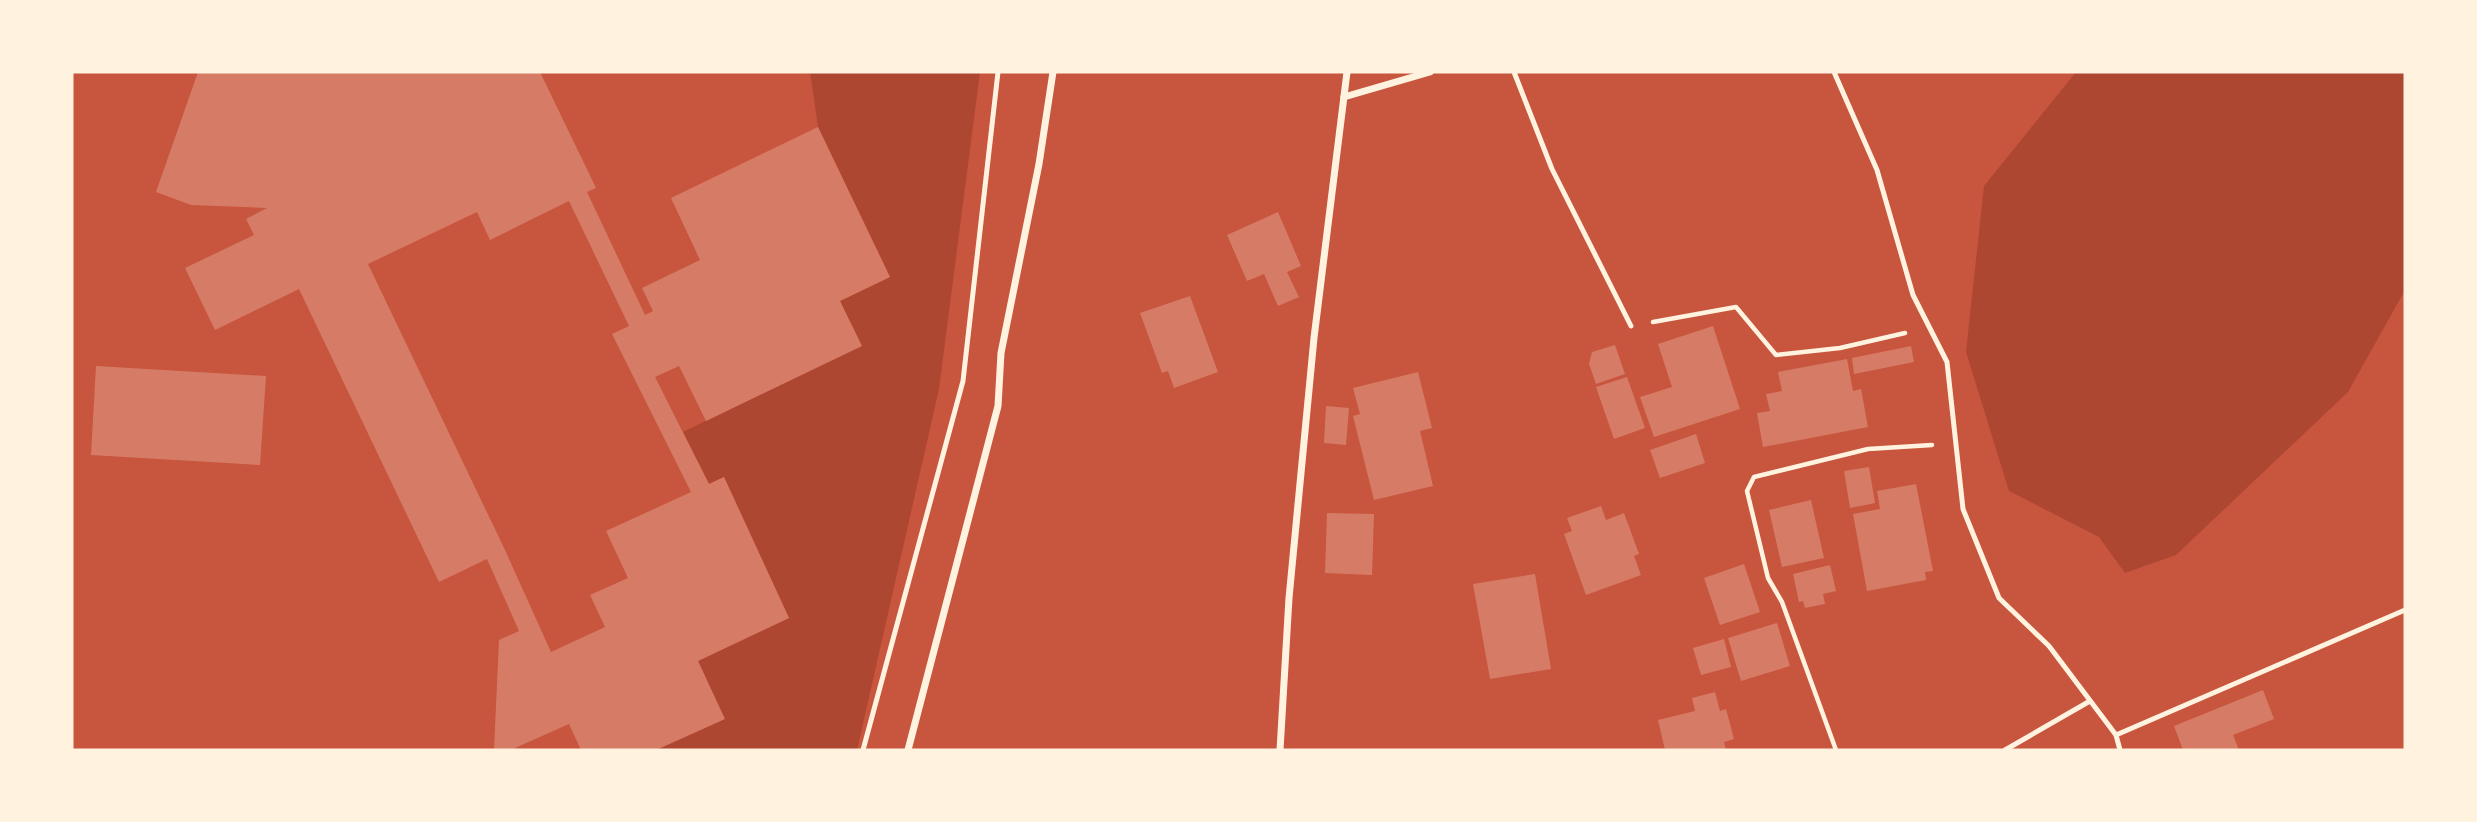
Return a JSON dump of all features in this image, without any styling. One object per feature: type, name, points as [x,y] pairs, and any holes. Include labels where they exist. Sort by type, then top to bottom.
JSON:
[{"type":"street","points":[[908,750],[998,406],[1001,353],[1039,164],[1053,72]]},
{"type":"street","points":[[1280,750],[1289,598],[1313,351],[1347,72]]},
{"type":"street","points":[[1344,97],[1430,72]]},
{"type":"lane","points":[[863,750],[963,381],[998,72]]},
{"type":"lane","points":[[1514,72],[1552,169],[1631,326]]},
{"type":"lane","points":[[1834,72],[1877,170],[1913,295],[1947,362],[1963,509],[1999,598],[2049,646],[2116,735],[2120,750]]},
{"type":"lane","points":[[2116,735],[2405,610]]},
{"type":"lane","points":[[2005,750],[2090,701]]},
{"type":"path","points":[[1631,326],[1736,307],[1776,355],[1840,348],[1930,327]]},
{"type":"path","points":[[1836,750],[1782,602],[1768,578],[1747,491],[1754,477],[1868,449],[1956,443]]},
{"type":"shaded area","points":[[810,72],[980,72],[939,389],[857,750],[656,750],[724,719],[698,661],[789,618],[724,477],[709,484],[683,432],[861,346],[840,301],[890,277],[818,127]]},
{"type":"shaded area","points":[[2076,72],[2405,72],[2405,290],[2348,392],[2176,555],[2125,573],[2099,537],[2009,491],[1966,352],[1984,186]]},
{"type":"building","points":[[198,72],[540,72],[596,188],[587,192],[645,315],[653,311],[642,288],[700,260],[671,198],[818,127],[890,277],[840,301],[862,346],[706,421],[679,366],[655,377],[709,484],[724,477],[789,618],[698,661],[725,719],[656,750],[581,750],[569,724],[515,750],[494,750],[499,640],[519,631],[487,559],[439,582],[299,289],[215,330],[185,268],[254,235],[246,219],[267,208],[191,205],[156,192]],"holes":[[[569,201],[629,326],[612,334],[691,492],[606,531],[628,578],[590,595],[605,627],[551,652],[368,264],[477,212],[490,240]]]},
{"type":"building","points":[[1278,212],[1301,266],[1287,272],[1299,297],[1278,306],[1264,274],[1247,281],[1227,235]]},
{"type":"building","points":[[1190,296],[1218,372],[1174,388],[1168,371],[1162,373],[1140,313]]},
{"type":"building","points":[[1713,326],[1740,409],[1654,437],[1640,397],[1672,387],[1658,344]]},
{"type":"building","points":[[1615,345],[1625,374],[1596,384],[1589,364],[1592,352]]},
{"type":"building","points":[[1911,346],[1914,362],[1854,374],[1852,358]]},
{"type":"building","points":[[1847,359],[1853,391],[1861,389],[1868,427],[1763,447],[1757,413],[1770,411],[1766,394],[1782,391],[1778,372]]},
{"type":"building","points":[[96,366],[266,376],[260,465],[91,455]]},
{"type":"building","points":[[1418,372],[1432,428],[1420,431],[1433,486],[1374,500],[1353,416],[1360,414],[1353,388]]},
{"type":"building","points":[[1627,377],[1645,428],[1614,439],[1596,387]]},
{"type":"building","points":[[1326,406],[1349,408],[1346,445],[1324,443]]},
{"type":"building","points":[[1696,434],[1705,463],[1660,478],[1650,450]]},
{"type":"building","points":[[1869,467],[1875,503],[1850,508],[1844,471]]},
{"type":"building","points":[[1916,484],[1933,571],[1925,572],[1926,580],[1867,591],[1853,514],[1880,509],[1877,491]]},
{"type":"building","points":[[1811,500],[1824,558],[1782,567],[1769,510]]},
{"type":"building","points":[[1601,506],[1606,520],[1624,513],[1639,554],[1634,556],[1641,575],[1586,595],[1564,534],[1572,531],[1567,518]]},
{"type":"building","points":[[1327,513],[1374,514],[1372,575],[1325,573]]},
{"type":"building","points":[[1744,564],[1760,612],[1720,625],[1704,578]]},
{"type":"building","points":[[1830,565],[1836,591],[1823,594],[1825,604],[1805,608],[1803,601],[1799,602],[1793,574]]},
{"type":"building","points":[[1535,574],[1551,669],[1490,679],[1473,584]]},
{"type":"building","points":[[1777,623],[1790,666],[1741,681],[1728,638]]},
{"type":"building","points":[[1724,639],[1731,667],[1701,675],[1693,648]]},
{"type":"building","points":[[2263,690],[2274,719],[2233,735],[2239,750],[2183,750],[2174,726]]},
{"type":"building","points":[[1715,692],[1720,711],[1726,709],[1734,739],[1724,742],[1726,750],[1665,750],[1658,720],[1695,711],[1692,698]]}]
